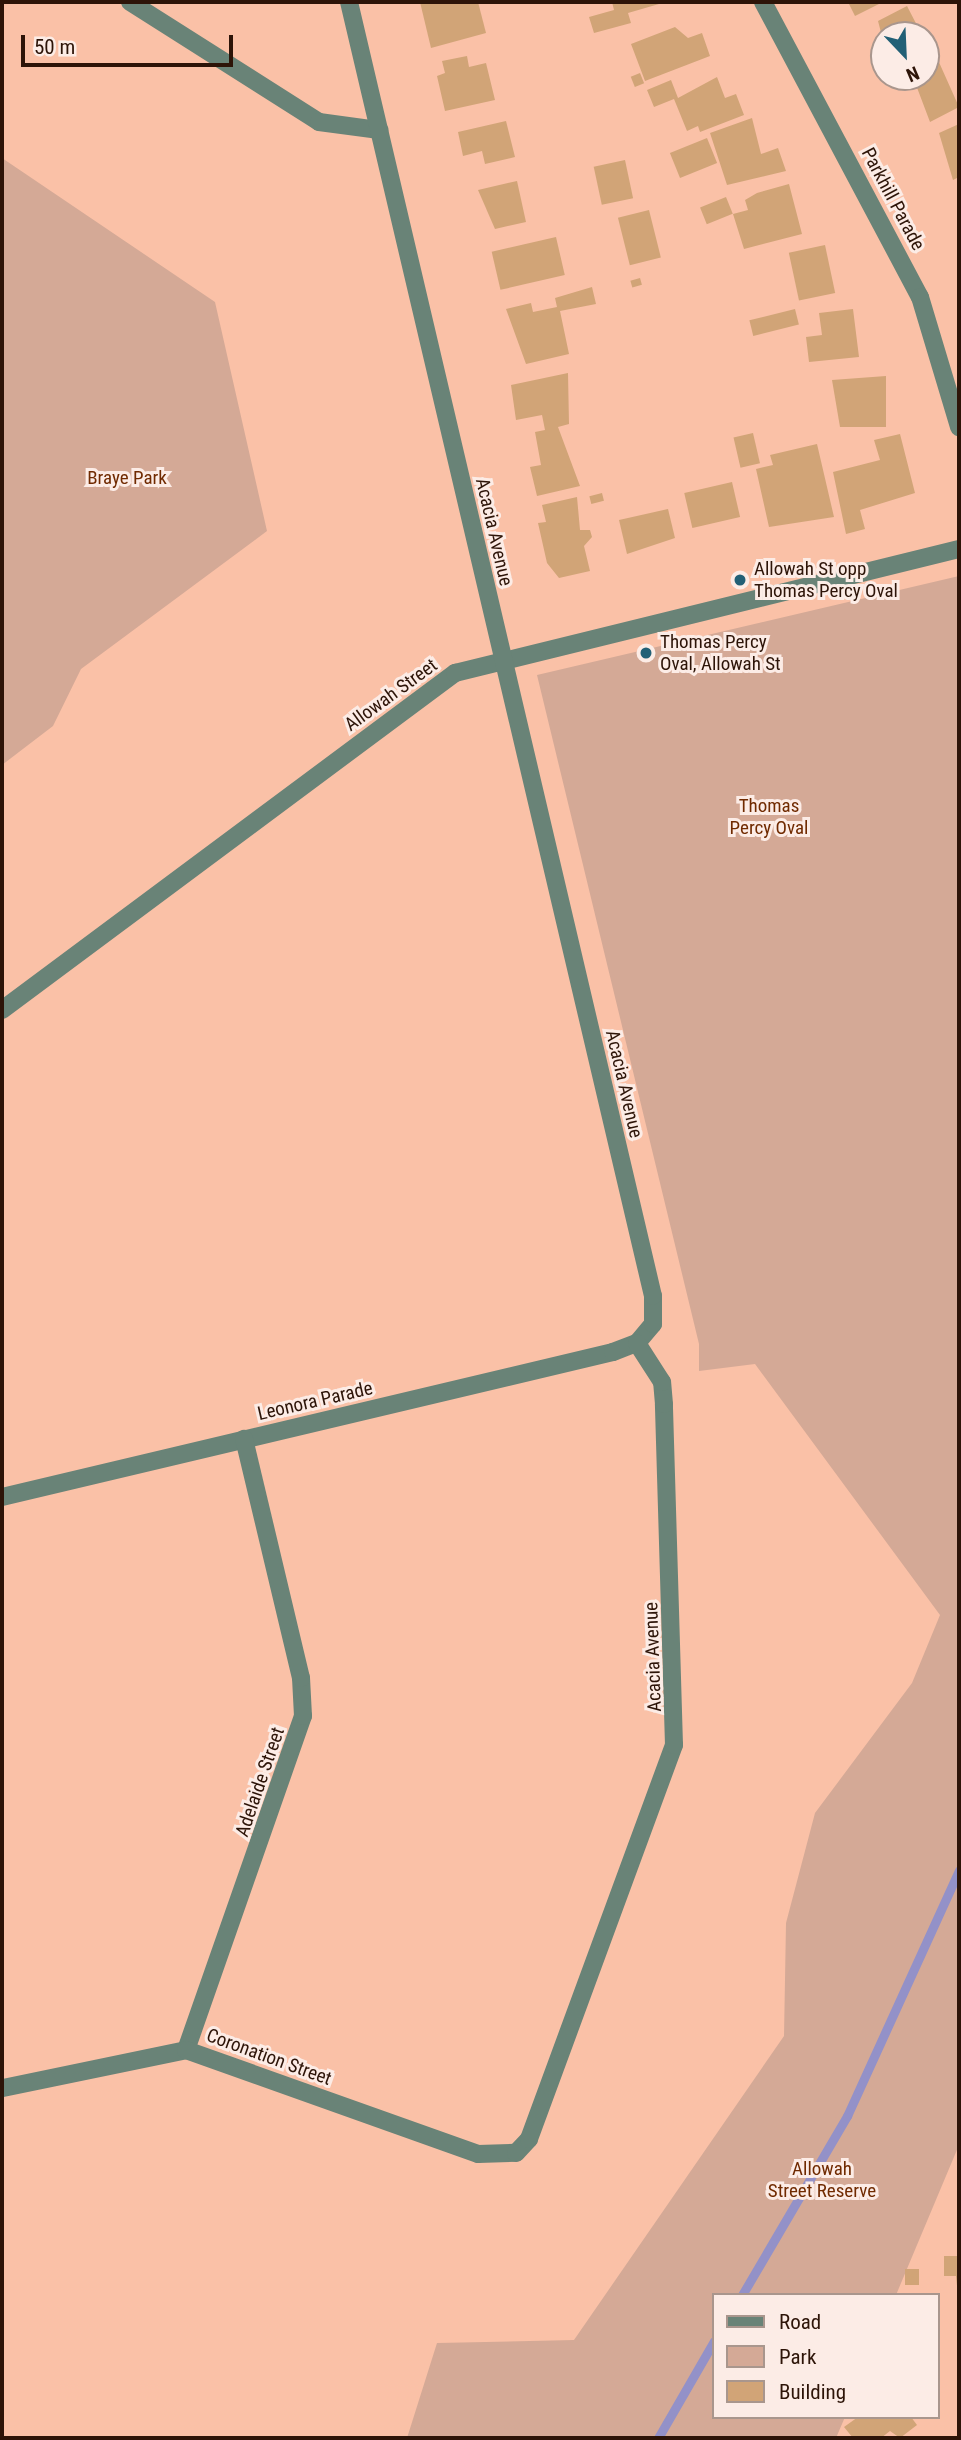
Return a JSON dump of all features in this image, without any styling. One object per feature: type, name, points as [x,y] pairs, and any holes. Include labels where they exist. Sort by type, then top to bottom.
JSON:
[{"type":"street","points":[[131,2],[319,122],[379,130]]},
{"type":"street","name":"Acacia Avenue","points":[[349,2],[653,1296],[653,1324],[637,1343],[662,1382],[664,1404],[674,1745],[539,2123],[516,2153]]},
{"type":"street","name":"Parkhill Parade","points":[[763,2],[920,297],[959,427]]},
{"type":"street","name":"Allowah Street","points":[[2,1010],[436,686],[502,659],[959,549]]},
{"type":"street","name":"Leonora Parade","points":[[2,1497],[637,1343]]},
{"type":"street","name":"Adelaide Street","points":[[186,2050],[303,1716],[301,1678],[244,1439]]},
{"type":"street","name":"Coronation Street","points":[[3,2092],[186,2050],[478,2154],[516,2153]]},
{"type":"street","points":[[2,2070],[3,2092]]},
{"type":"green space","name":"Braye Park","points":[[2,158],[215,302],[267,531],[81,669],[53,726],[2,765]]},
{"type":"green space","points":[[959,576],[959,2145],[897,2293],[712,2293],[712,2419],[844,2419],[836,2438],[407,2438],[437,2343],[574,2340],[784,2036],[786,1923],[815,1813],[912,1683],[940,1615],[755,1364],[699,1371],[699,1344],[537,675]]},
{"type":"building","points":[[420,2],[478,2],[486,33],[431,48]]},
{"type":"building","points":[[612,2],[659,4],[628,13],[631,23],[594,33],[589,17],[614,10]]},
{"type":"building","points":[[848,2],[883,2],[855,16]]},
{"type":"building","points":[[907,6],[915,21],[878,21]]},
{"type":"building","points":[[675,27],[688,38],[702,33],[710,56],[645,81],[631,44]]},
{"type":"building","points":[[467,56],[469,67],[486,63],[495,100],[445,111],[437,76],[445,73],[442,61]]},
{"type":"building","points":[[940,64],[959,107],[930,122],[918,91],[940,91]]},
{"type":"building","points":[[640,73],[644,83],[635,87],[631,77]]},
{"type":"building","points":[[717,77],[725,98],[736,94],[744,115],[700,132],[698,126],[687,131],[674,99],[654,107],[647,90],[671,80],[678,98]]},
{"type":"building","points":[[752,118],[761,154],[778,148],[786,171],[727,185],[710,133]]},
{"type":"building","points":[[506,121],[515,157],[485,164],[482,151],[463,156],[458,132]]},
{"type":"building","points":[[959,124],[959,177],[953,180],[939,133]]},
{"type":"building","points":[[707,138],[717,163],[680,178],[670,153]]},
{"type":"building","points":[[625,160],[633,198],[602,205],[594,167]]},
{"type":"building","points":[[517,181],[526,222],[495,229],[478,190]]},
{"type":"building","points":[[789,184],[802,234],[744,249],[733,214],[748,210],[745,200],[757,193]]},
{"type":"building","points":[[726,197],[733,214],[707,224],[700,207]]},
{"type":"building","points":[[649,210],[661,258],[630,265],[618,218]]},
{"type":"building","points":[[556,237],[565,275],[500,290],[492,252]]},
{"type":"building","points":[[825,245],[835,293],[799,301],[789,253]]},
{"type":"building","points":[[640,278],[642,285],[632,287],[630,281]]},
{"type":"building","points":[[592,287],[596,304],[560,311],[569,354],[526,364],[506,309],[531,303],[533,312],[557,307],[555,298]]},
{"type":"building","points":[[795,309],[799,325],[753,336],[749,320]]},
{"type":"building","points":[[853,309],[859,357],[809,362],[806,337],[822,335],[819,313]]},
{"type":"building","points":[[568,373],[569,424],[558,427],[580,486],[537,496],[530,467],[541,465],[535,432],[545,430],[542,415],[516,420],[511,385]]},
{"type":"building","points":[[886,376],[886,427],[840,427],[832,380]]},
{"type":"building","points":[[753,433],[760,463],[740,468],[734,437]]},
{"type":"building","points":[[900,434],[915,493],[860,510],[865,529],[846,534],[833,472],[880,460],[874,440]]},
{"type":"building","points":[[817,444],[834,517],[769,527],[756,469],[773,465],[770,455]]},
{"type":"building","points":[[732,482],[740,517],[692,528],[684,493]]},
{"type":"building","points":[[602,493],[604,501],[591,504],[589,496]]},
{"type":"building","points":[[577,497],[580,530],[590,530],[592,537],[584,546],[590,571],[559,578],[547,563],[538,523],[546,522],[542,505]]},
{"type":"building","points":[[668,509],[675,538],[627,554],[619,520]]},
{"type":"building","points":[[944,2256],[959,2256],[959,2305],[956,2276],[944,2276]]},
{"type":"building","points":[[905,2269],[919,2269],[919,2285],[905,2285]]},
{"type":"building","points":[[855,2419],[912,2419],[917,2425],[900,2438],[890,2431],[881,2438],[853,2438],[844,2427]]},
{"type":"waterway","points":[[743,2293],[847,2116],[959,1870]]},
{"type":"waterway","points":[[658,2438],[712,2344]]},
{"type":"place","name":"Allowah St opp Thomas Percy Oval","points":[[740,580]]},
{"type":"place","name":"Thomas Percy Oval, Allowah St","points":[[646,653]]},
{"type":"park label","name":"Thomas Percy Oval","points":[[769,817]]},
{"type":"park label","name":"Allowah Street Reserve","points":[[822,2180]]}]
